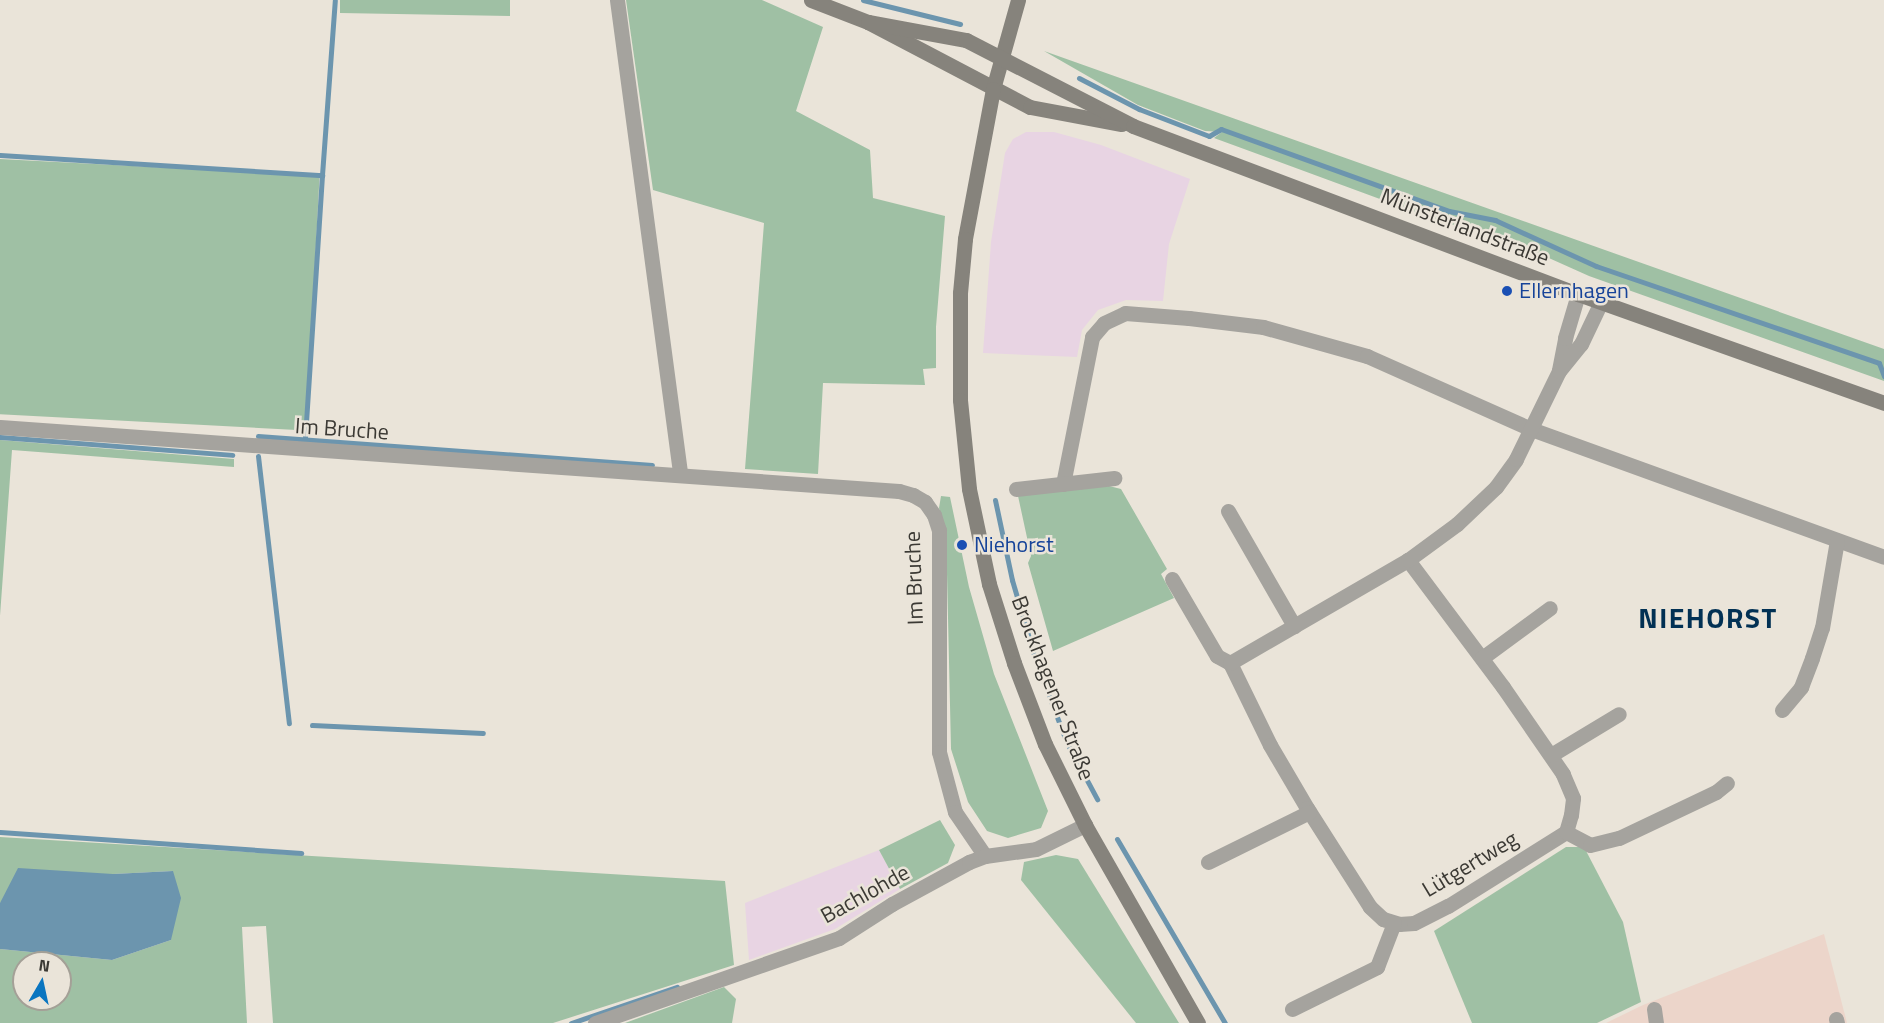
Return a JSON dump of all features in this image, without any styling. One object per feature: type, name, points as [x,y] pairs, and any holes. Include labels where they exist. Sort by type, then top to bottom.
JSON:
[{"type":"main road","points":[[811,0],[868,22]]},
{"type":"main road","points":[[1000,57],[1018,0]]},
{"type":"main road","name":"Münsterlandstraße","points":[[868,22],[966,40],[1132,126],[1578,294],[1884,403]]},
{"type":"main road","name":"Münsterlandstraße","points":[[868,22],[993,89],[1040,109],[1132,126]]},
{"type":"main road","name":"Brockhagener Straße","points":[[1000,57],[972,192],[960,293],[960,400],[969,489],[989,584],[1014,663],[1045,744],[1085,825],[1145,935],[1198,1023]]},
{"type":"street","points":[[617,0],[680,475]]},
{"type":"street","points":[[1559,371],[1565,338],[1578,294]]},
{"type":"street","points":[[1230,663],[1408,560],[1457,524],[1496,487],[1516,459],[1559,371],[1581,344],[1601,302]]},
{"type":"street","points":[[1063,483],[1092,337],[1104,323],[1125,313],[1263,327],[1315,340],[1409,373],[1532,429],[1884,556]]},
{"type":"street","name":"Im Bruche","points":[[0,427],[899,491],[914,495],[925,502],[934,515],[939,530],[939,752],[955,812],[985,856]]},
{"type":"street","points":[[1016,489],[1114,478]]},
{"type":"street","points":[[1228,511],[1294,626]]},
{"type":"street","points":[[1782,710],[1801,687],[1822,628],[1837,540]]},
{"type":"street","points":[[1408,560],[1482,658],[1563,774],[1573,798],[1566,832],[1590,845],[1619,837],[1716,792],[1726,783]]},
{"type":"street","points":[[1172,579],[1217,656],[1230,663],[1270,745],[1309,812],[1370,907],[1383,919],[1394,923],[1377,967],[1292,1009]]},
{"type":"street","points":[[1482,658],[1550,608]]},
{"type":"street","points":[[1551,755],[1619,714]]},
{"type":"street","points":[[1208,862],[1309,812]]},
{"type":"street","name":"Bachlohde","points":[[595,1023],[839,938],[892,904],[985,856],[1036,849],[1085,825]]},
{"type":"street","name":"Lütgertweg","points":[[1394,923],[1414,924],[1566,832]]},
{"type":"shaded area","points":[[1026,132],[1054,132],[1101,145],[1190,179],[1169,244],[1163,301],[1126,300],[1098,310],[1082,330],[1077,357],[983,353],[991,242],[1005,153],[1013,139]]},
{"type":"shaded area","points":[[879,850],[900,889],[835,929],[749,960],[745,903]]},
{"type":"shaded area","points":[[1824,934],[1847,1023],[1606,1023],[1643,1005]]},
{"type":"green space","points":[[340,0],[510,0],[510,16],[340,13]]},
{"type":"green space","points":[[626,0],[762,0],[823,27],[796,111],[870,150],[873,198],[945,216],[936,327],[936,368],[923,369],[925,385],[823,383],[818,474],[745,469],[764,223],[653,190]]},
{"type":"green space","points":[[1044,51],[1884,349],[1884,381],[1589,276],[1493,233],[1445,223],[1214,138],[1222,132],[1205,131],[1138,105]]},
{"type":"green space","points":[[0,159],[320,176],[306,430],[0,414]]},
{"type":"green space","points":[[0,440],[234,459],[234,467],[12,450],[0,616]]},
{"type":"green space","points":[[1109,486],[1121,489],[1167,569],[1161,574],[1174,598],[1053,651],[1028,563],[1031,556],[1018,496]]},
{"type":"green space","points":[[941,496],[950,497],[969,587],[994,674],[1048,811],[1041,828],[1008,838],[987,831],[968,802],[951,749],[946,530],[939,508]]},
{"type":"green space","points":[[940,820],[955,845],[948,863],[900,889],[879,850]]},
{"type":"green space","points":[[0,837],[725,881],[734,965],[553,1023],[273,1023],[266,926],[242,927],[247,1023],[0,1023],[0,949],[20,951],[12,951],[12,1011],[72,1011],[72,956],[112,960],[171,940],[173,871],[113,874],[0,903]]},
{"type":"green space","points":[[1566,847],[1584,847],[1623,922],[1641,1002],[1597,1023],[1472,1023],[1434,931]]},
{"type":"green space","points":[[1056,855],[1078,859],[1179,1023],[1136,1023],[1021,880],[1024,862]]},
{"type":"green space","points":[[724,987],[736,999],[732,1023],[625,1023]]},
{"type":"water","points":[[18,868],[113,874],[173,871],[181,898],[171,940],[112,960],[72,956],[72,951],[0,949],[0,903]]},
{"type":"waterway","points":[[322,175],[335,0]]},
{"type":"waterway","points":[[863,0],[960,24]]},
{"type":"waterway","points":[[1079,78],[1139,109],[1209,136],[1221,129],[1449,211],[1495,220],[1596,266],[1879,363],[1884,376]]},
{"type":"waterway","points":[[0,155],[322,175],[305,441]]},
{"type":"waterway","points":[[258,436],[652,465]]},
{"type":"waterway","points":[[0,437],[232,455]]},
{"type":"waterway","points":[[258,456],[289,723]]},
{"type":"waterway","points":[[995,500],[1012,580],[1036,662],[1067,743],[1097,799]]},
{"type":"waterway","points":[[312,725],[483,733]]},
{"type":"waterway","points":[[0,832],[301,853]]},
{"type":"waterway","points":[[1117,839],[1225,1023]]},
{"type":"waterway","points":[[571,1023],[677,987]]},
{"type":"place","name":"Ellernhagen","points":[[1507,291]]},
{"type":"place","name":"Niehorst","points":[[962,545]]},
{"type":"district","name":"NIEHORST","points":[[1708,618]]}]
